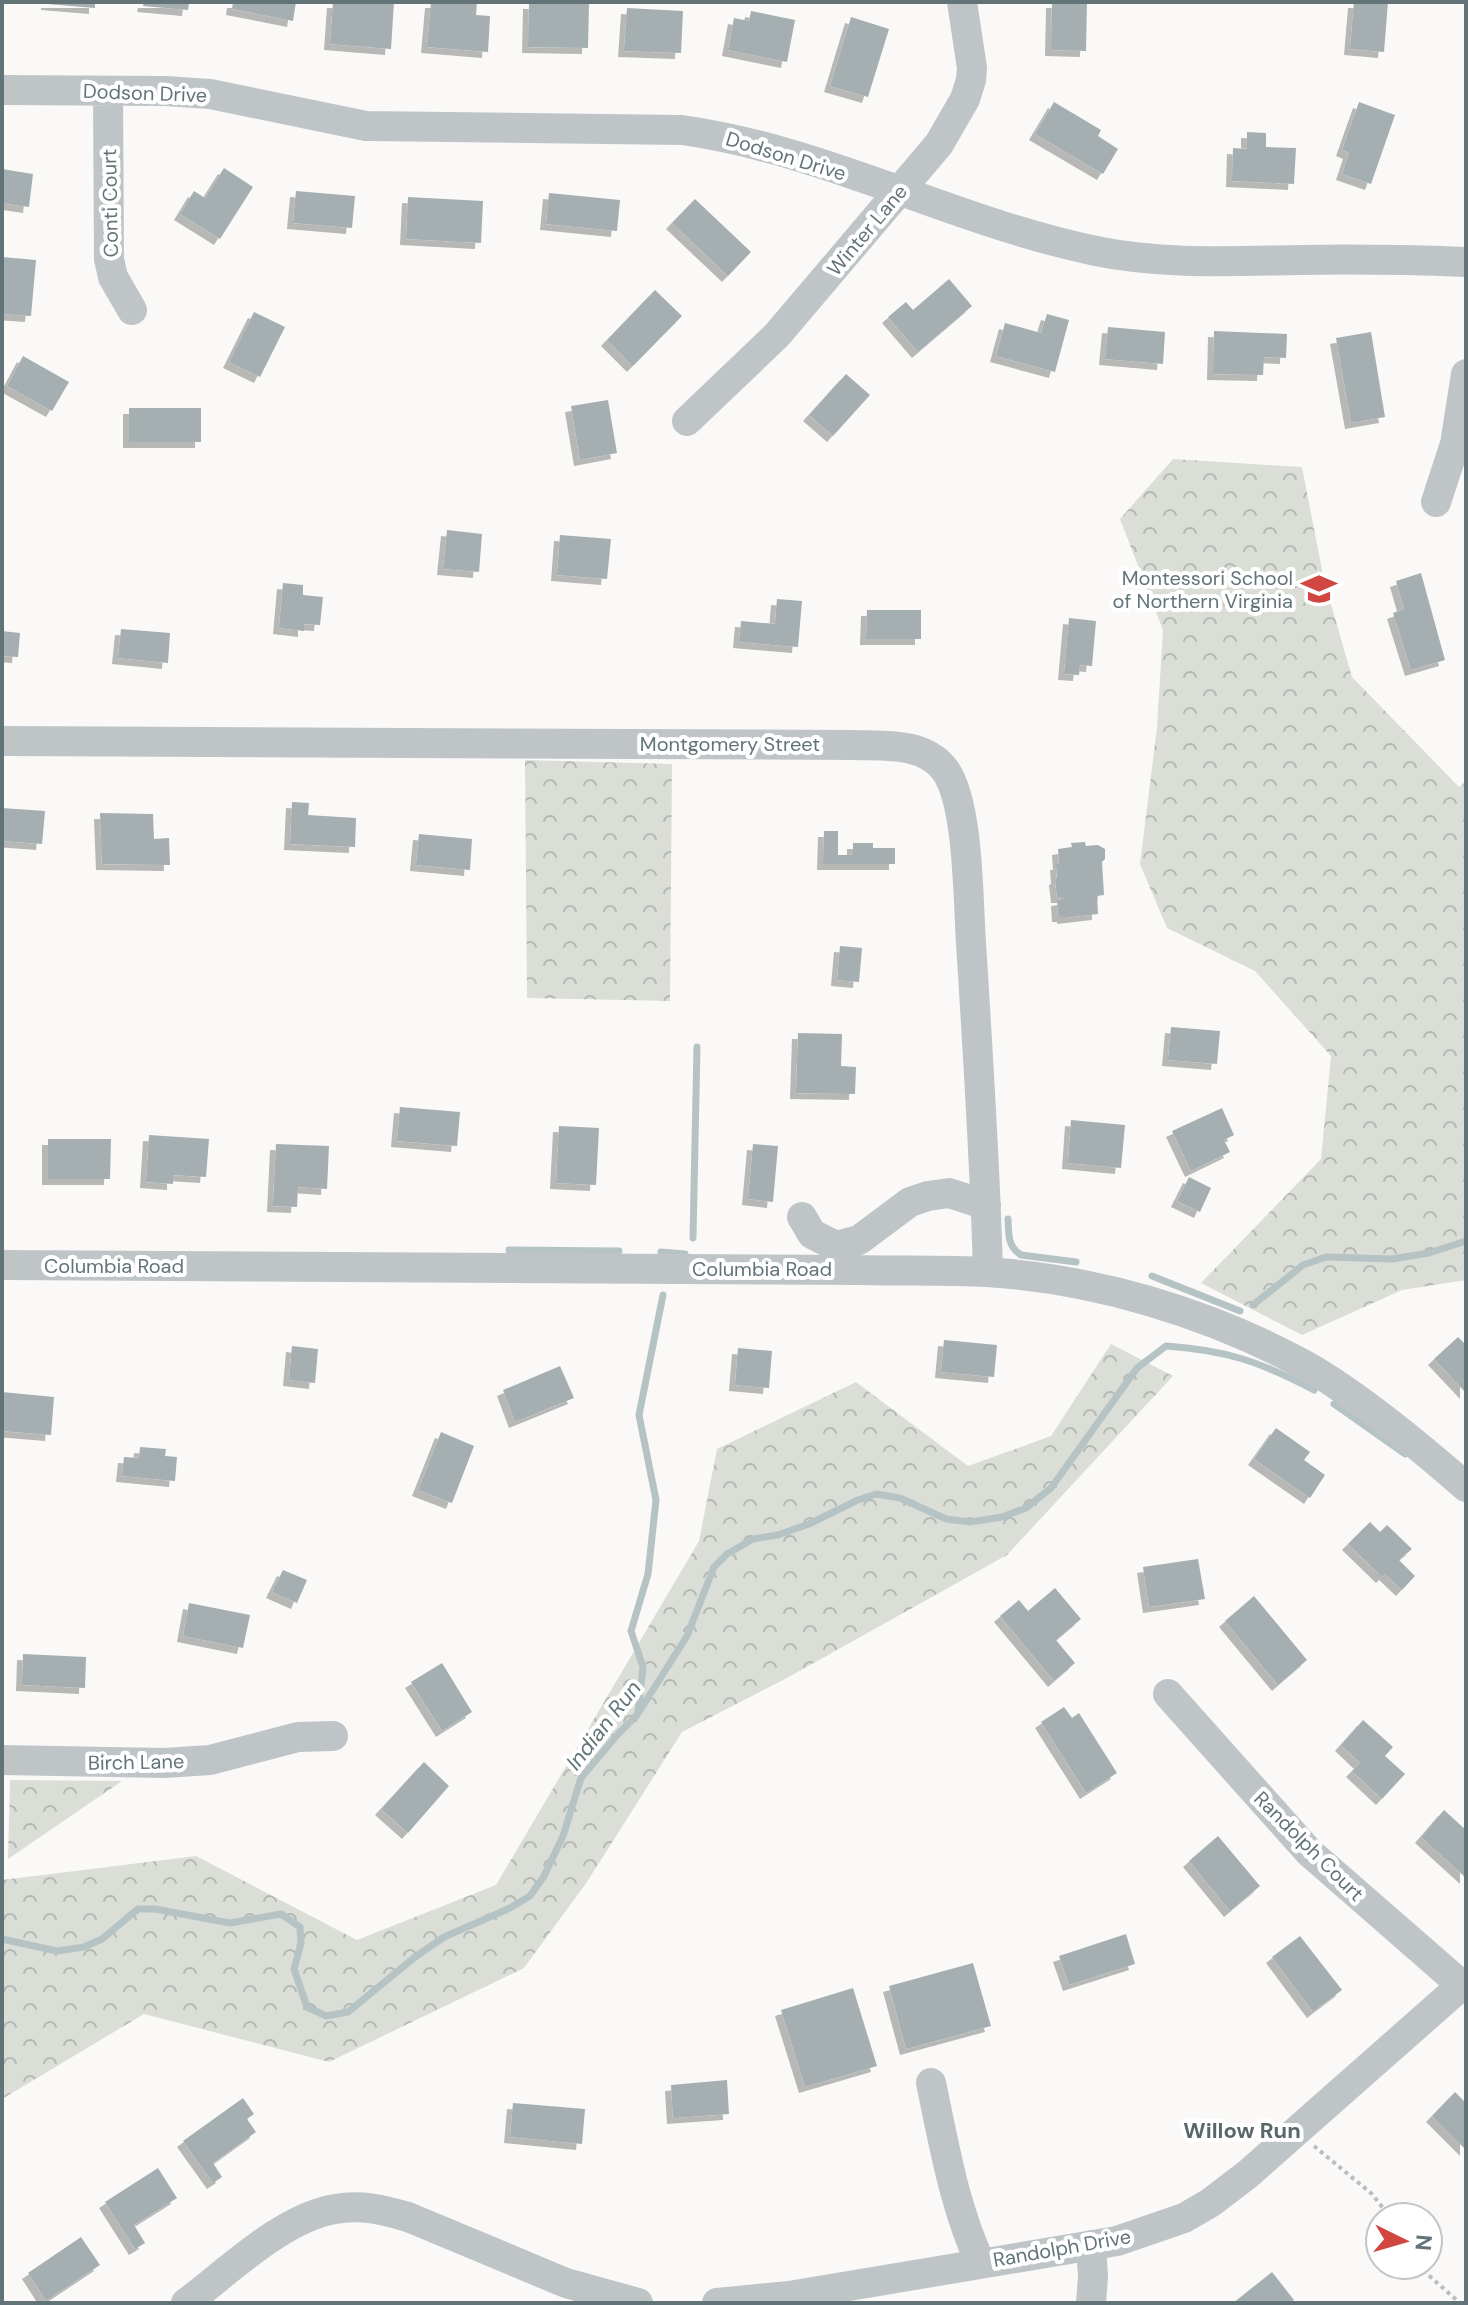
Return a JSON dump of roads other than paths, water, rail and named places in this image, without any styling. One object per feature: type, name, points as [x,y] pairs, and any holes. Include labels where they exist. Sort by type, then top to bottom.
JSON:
[{"type":"street","name":"Winter Lane","points":[[687,421],[777,335],[939,144],[965,99],[972,68],[962,2]]},
{"type":"street","name":"Dodson Drive","points":[[2,90],[210,94],[366,126],[682,130],[732,137],[773,148],[1064,244],[1154,260],[1466,262]]},
{"type":"street","name":"Conti Court","points":[[108,91],[109,259],[113,277],[132,310]]},
{"type":"street","points":[[1436,502],[1455,444],[1466,374]]},
{"type":"street","name":"Montgomery Street","points":[[2,741],[839,745],[902,747],[923,752],[944,769],[958,798],[981,1096],[988,1272]]},
{"type":"street","points":[[802,1217],[812,1234],[837,1258],[872,1247],[879,1228],[910,1202],[949,1193],[986,1205]]},
{"type":"street","name":"Columbia Road","points":[[2,1265],[837,1258],[1076,1283],[1134,1297],[1214,1324],[1303,1364],[1380,1417],[1466,1487]]},
{"type":"street","name":"Randolph Court","points":[[1168,1694],[1309,1852],[1464,1987]]},
{"type":"street","name":"Birch Lane","points":[[2,1760],[164,1763],[231,1756],[298,1737],[333,1736]]},
{"type":"street","name":"Randolph Drive","points":[[717,2303],[789,2296],[1091,2245],[1145,2232],[1197,2211],[1248,2174],[1372,2062],[1464,1987]]},
{"type":"street","points":[[931,2083],[966,2232],[980,2262]]},
{"type":"street","points":[[186,2303],[290,2227],[314,2214],[336,2208],[359,2207],[408,2217],[566,2283],[627,2302]]},
{"type":"street","points":[[1091,2245],[1091,2303]]},
{"type":"waterway","points":[[693,1238],[697,1047]]},
{"type":"waterway","points":[[1008,1219],[1011,1244],[1021,1255],[1076,1262]]},
{"type":"waterway","name":"Indian Run","points":[[1253,1305],[1303,1265],[1326,1257],[1392,1259],[1429,1253],[1466,1241]]},
{"type":"waterway","points":[[509,1250],[619,1251]]},
{"type":"waterway","points":[[661,1252],[685,1254]]},
{"type":"waterway","points":[[1152,1276],[1240,1311]]},
{"type":"waterway","points":[[638,1712],[643,1667],[631,1631],[648,1574],[656,1500],[639,1415],[663,1295]]},
{"type":"waterway","name":"Indian Run","points":[[2,1939],[57,1951],[84,1947],[102,1939],[138,1909],[155,1909],[230,1923],[281,1914],[300,1927],[301,1943],[294,1969],[307,2007],[326,2016],[348,2012],[444,1937],[530,1896],[544,1876],[563,1836],[581,1778],[637,1715],[687,1636],[714,1567],[727,1554],[753,1539],[778,1535],[809,1524],[876,1494],[900,1498],[946,1519],[970,1522],[1002,1517],[1026,1508],[1051,1488],[1137,1368],[1166,1346],[1243,1359],[1314,1390]]},
{"type":"waterway","points":[[1334,1404],[1405,1454]]},
{"type":"place","name":"Montessori School of Northern Virginia","points":[[1319,589]]},
{"type":"district","name":"Willow Run","points":[[1242,2130]]}]
